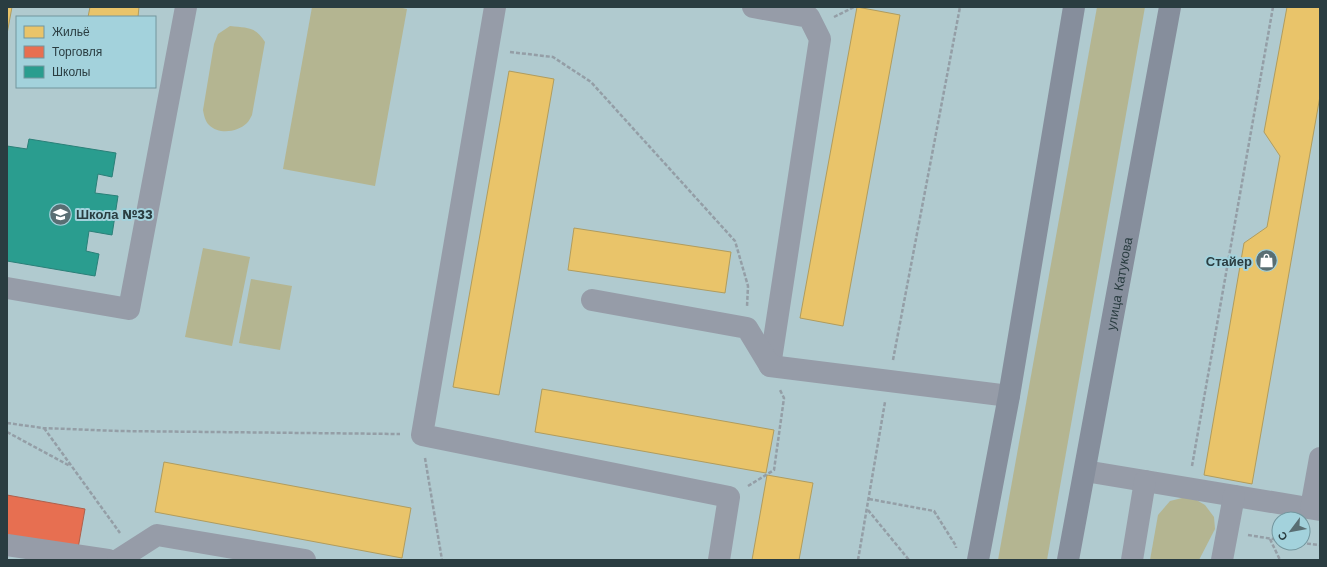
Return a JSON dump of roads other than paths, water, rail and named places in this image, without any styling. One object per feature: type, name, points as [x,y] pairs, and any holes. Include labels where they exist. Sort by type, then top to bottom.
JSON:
[{"type":"main road","points":[[978,560],[1009,396],[1074,7]]},
{"type":"main road","name":"улица Катукова","points":[[1068,560],[1170,7]]},
{"type":"street","points":[[7,288],[129,309],[186,7]]},
{"type":"street","points":[[495,7],[422,435],[729,497],[719,560]]},
{"type":"street","points":[[753,7],[809,17],[820,39],[770,366]]},
{"type":"street","points":[[592,300],[747,328],[770,366]]},
{"type":"street","points":[[770,366],[1009,396]]},
{"type":"street","points":[[1085,471],[1315,509],[1320,458]]},
{"type":"street","points":[[1132,560],[1145,481]]},
{"type":"street","points":[[1222,560],[1234,496]]},
{"type":"street","points":[[125,555],[157,535],[305,560]]},
{"type":"street","points":[[7,545],[108,560]]},
{"type":"place","name":"Школа №33","points":[[61,214]]},
{"type":"place","name":"Стайер","points":[[1267,261]]}]
